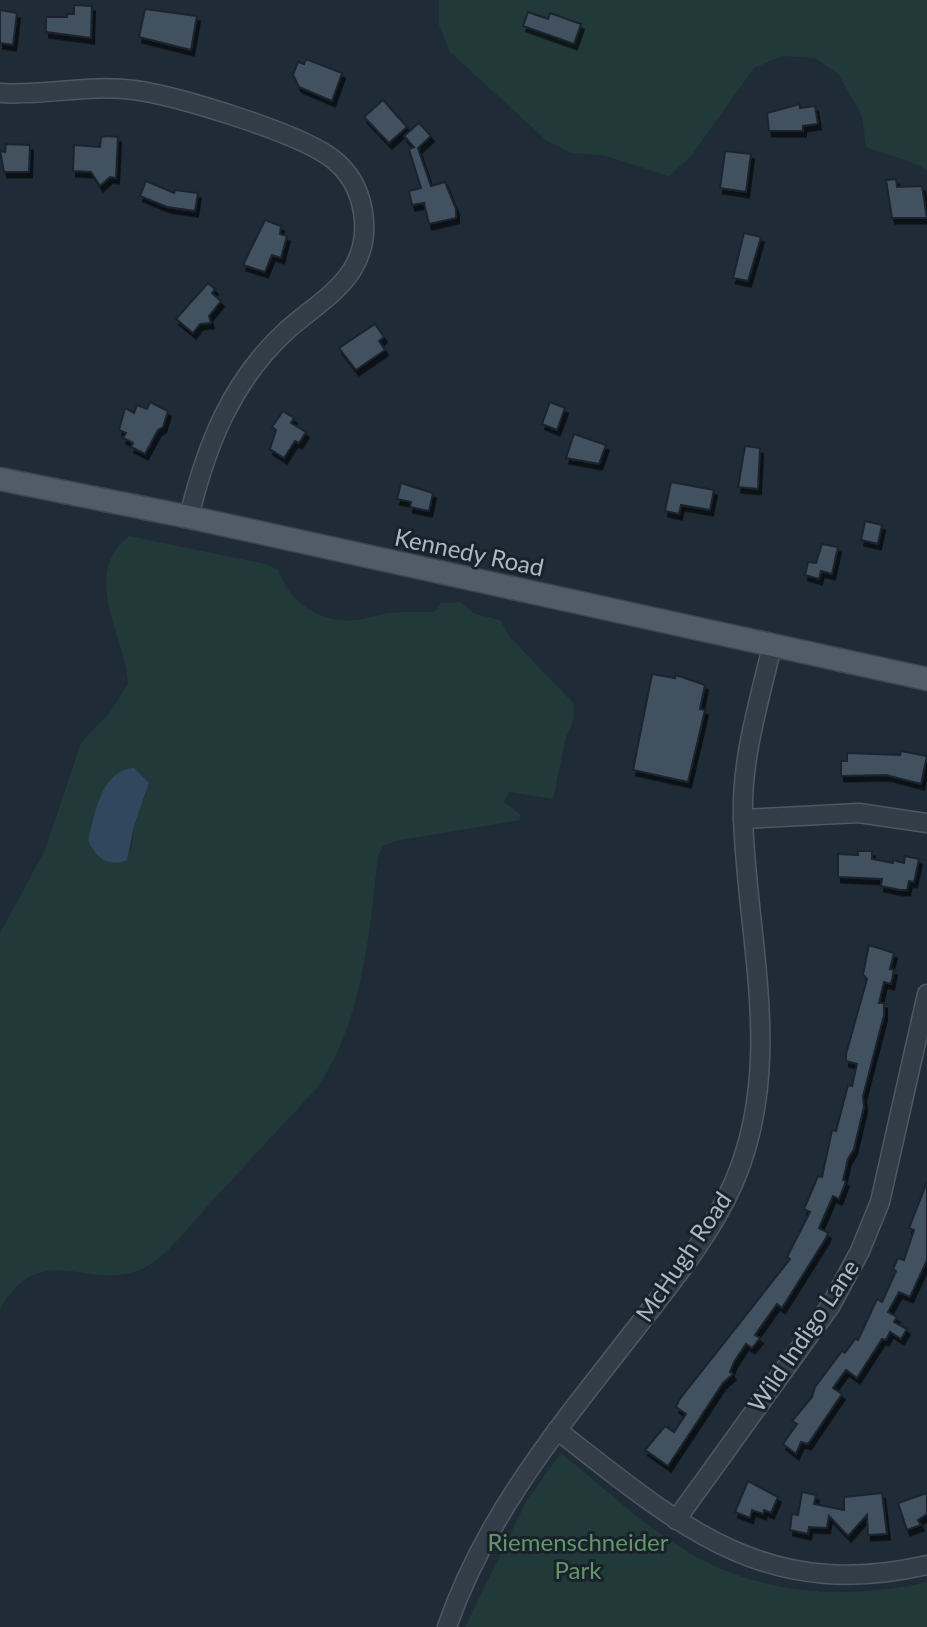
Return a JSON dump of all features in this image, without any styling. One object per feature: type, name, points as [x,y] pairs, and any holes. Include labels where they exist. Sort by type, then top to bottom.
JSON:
[{"type":"main road","name":"Kennedy Road","points":[[0,479],[189,517],[927,679]]},
{"type":"street","points":[[0,93],[110,89],[195,104],[319,150],[345,170],[356,188],[364,217],[358,258],[343,282],[284,333],[233,395],[208,448],[189,517]]},
{"type":"street","name":"McHugh Road","points":[[447,1627],[486,1539],[522,1478],[706,1234],[734,1182],[751,1130],[762,1064],[761,1001],[743,819],[743,770],[772,646]]},
{"type":"street","points":[[743,819],[859,813],[927,823]]},
{"type":"street","name":"Wild Indigo Lane","points":[[676,1520],[831,1305],[855,1262],[880,1202],[927,994]]},
{"type":"street","points":[[557,1430],[676,1520],[719,1546],[793,1570],[864,1575],[927,1565]]},
{"type":"green space","points":[[439,0],[927,0],[927,171],[866,147],[862,116],[839,75],[815,58],[782,56],[754,68],[691,156],[669,176],[602,155],[570,153],[546,140],[450,52],[439,25]]},
{"type":"green space","points":[[129,536],[266,564],[278,570],[290,591],[307,608],[341,620],[396,612],[434,612],[441,603],[459,602],[475,614],[500,620],[510,637],[574,704],[574,719],[566,737],[553,799],[509,792],[504,802],[521,815],[520,820],[395,841],[383,846],[378,856],[367,947],[354,1006],[332,1062],[317,1088],[176,1242],[151,1264],[122,1275],[49,1271],[32,1275],[16,1287],[0,1309],[0,933],[45,850],[81,743],[110,712],[128,684],[106,588],[107,569],[115,552]],"holes":[[[147,790],[134,826],[131,851],[102,859],[91,848]]]},
{"type":"green space","name":"Riemenschneider Park","points":[[561,1453],[664,1537],[709,1563],[738,1575],[800,1590],[832,1592],[895,1588],[927,1582],[927,1627],[465,1627],[527,1500]]},
{"type":"water","points":[[134,768],[149,783],[134,826],[127,860],[108,862],[98,856],[88,840],[94,818],[101,795],[114,776]]},
{"type":"building","points":[[74,5],[92,6],[91,38],[46,32],[46,17],[74,14]]},
{"type":"building","points":[[145,9],[197,16],[191,50],[139,37]]},
{"type":"building","points":[[0,10],[17,13],[13,45],[0,43]]},
{"type":"building","points":[[528,12],[548,19],[550,13],[581,24],[574,44],[523,26]]},
{"type":"building","points":[[306,59],[342,73],[332,101],[299,87],[293,75],[298,62],[304,64]]},
{"type":"building","points":[[383,100],[407,127],[389,143],[364,117]]},
{"type":"building","points":[[800,104],[800,108],[815,106],[818,124],[803,126],[803,131],[769,131],[767,113]]},
{"type":"building","points":[[419,123],[431,136],[418,148],[431,186],[445,182],[456,209],[456,218],[429,224],[424,203],[412,205],[409,191],[421,188],[409,149],[414,147],[404,136]]},
{"type":"building","points":[[101,137],[118,137],[116,178],[110,177],[100,186],[91,172],[73,171],[74,145],[100,147]]},
{"type":"building","points":[[6,144],[30,145],[29,172],[4,172],[0,151],[5,152]]},
{"type":"building","points":[[725,151],[751,154],[746,192],[720,188]]},
{"type":"building","points":[[896,179],[897,187],[922,186],[927,218],[892,218],[886,180]]},
{"type":"building","points":[[146,181],[174,193],[175,190],[198,193],[195,211],[167,207],[140,196]]},
{"type":"building","points":[[265,220],[281,226],[280,234],[287,236],[281,258],[272,255],[265,272],[243,265]]},
{"type":"building","points":[[744,233],[761,237],[748,281],[733,278]]},
{"type":"building","points":[[208,283],[215,289],[212,293],[221,301],[209,316],[211,323],[200,324],[193,333],[176,319]]},
{"type":"building","points":[[375,324],[384,337],[379,341],[385,350],[356,370],[339,348]]},
{"type":"building","points":[[150,402],[168,411],[163,427],[158,430],[145,454],[131,447],[133,443],[123,438],[126,433],[119,430],[125,408],[134,413],[137,405],[147,409]]},
{"type":"building","points":[[550,402],[565,408],[557,430],[542,424]]},
{"type":"building","points":[[283,411],[294,418],[291,423],[306,432],[299,443],[295,441],[284,458],[270,449],[276,430],[272,427]]},
{"type":"building","points":[[574,434],[606,445],[599,464],[566,458]]},
{"type":"building","points":[[745,446],[760,448],[758,489],[738,487]]},
{"type":"building","points":[[671,482],[714,490],[710,510],[681,505],[679,514],[665,511]]},
{"type":"building","points":[[401,483],[433,493],[429,511],[410,507],[411,502],[397,499]]},
{"type":"building","points":[[865,521],[882,525],[878,544],[861,540]]},
{"type":"building","points":[[822,544],[838,547],[832,574],[821,571],[819,579],[805,575],[808,562],[816,563]]},
{"type":"building","points":[[652,674],[675,678],[676,675],[705,685],[700,709],[705,710],[688,782],[633,770]]},
{"type":"building","points":[[901,751],[927,756],[921,784],[886,775],[841,776],[841,761],[847,761],[847,753],[900,755]]},
{"type":"building","points":[[858,851],[872,851],[872,859],[893,863],[893,860],[904,863],[905,856],[919,859],[914,882],[909,881],[907,890],[900,890],[881,886],[882,879],[838,877],[838,854],[858,855]]},
{"type":"building","points":[[869,945],[894,953],[890,969],[894,970],[891,984],[884,982],[879,1003],[884,1003],[884,1015],[863,1096],[864,1107],[854,1149],[843,1180],[846,1181],[839,1199],[833,1196],[819,1228],[828,1233],[782,1308],[777,1304],[755,1335],[760,1338],[752,1348],[746,1344],[734,1362],[730,1372],[733,1374],[723,1383],[668,1466],[645,1450],[665,1426],[674,1432],[686,1414],[676,1407],[679,1400],[790,1259],[787,1257],[810,1212],[804,1209],[818,1176],[822,1177],[832,1130],[836,1131],[857,1064],[846,1061],[846,1054],[867,979],[863,974]]},
{"type":"building","points":[[927,1182],[927,1260],[910,1297],[899,1292],[888,1312],[897,1317],[894,1322],[907,1329],[901,1339],[890,1332],[886,1340],[882,1339],[857,1378],[846,1370],[833,1388],[842,1394],[808,1444],[801,1442],[796,1454],[783,1444],[797,1424],[792,1421],[842,1351],[845,1353],[855,1339],[858,1340],[877,1299],[882,1302],[896,1271],[893,1269],[898,1258],[904,1260],[914,1230],[909,1228]]},
{"type":"building","points":[[748,1481],[778,1497],[771,1513],[752,1510],[750,1518],[735,1512]]},
{"type":"building","points":[[802,1492],[816,1495],[814,1504],[844,1510],[844,1497],[882,1493],[887,1534],[868,1535],[867,1515],[848,1536],[829,1516],[827,1528],[809,1527],[808,1534],[790,1530],[792,1514],[798,1515]]},
{"type":"building","points":[[927,1493],[927,1514],[918,1520],[921,1525],[907,1530],[898,1503]]}]
